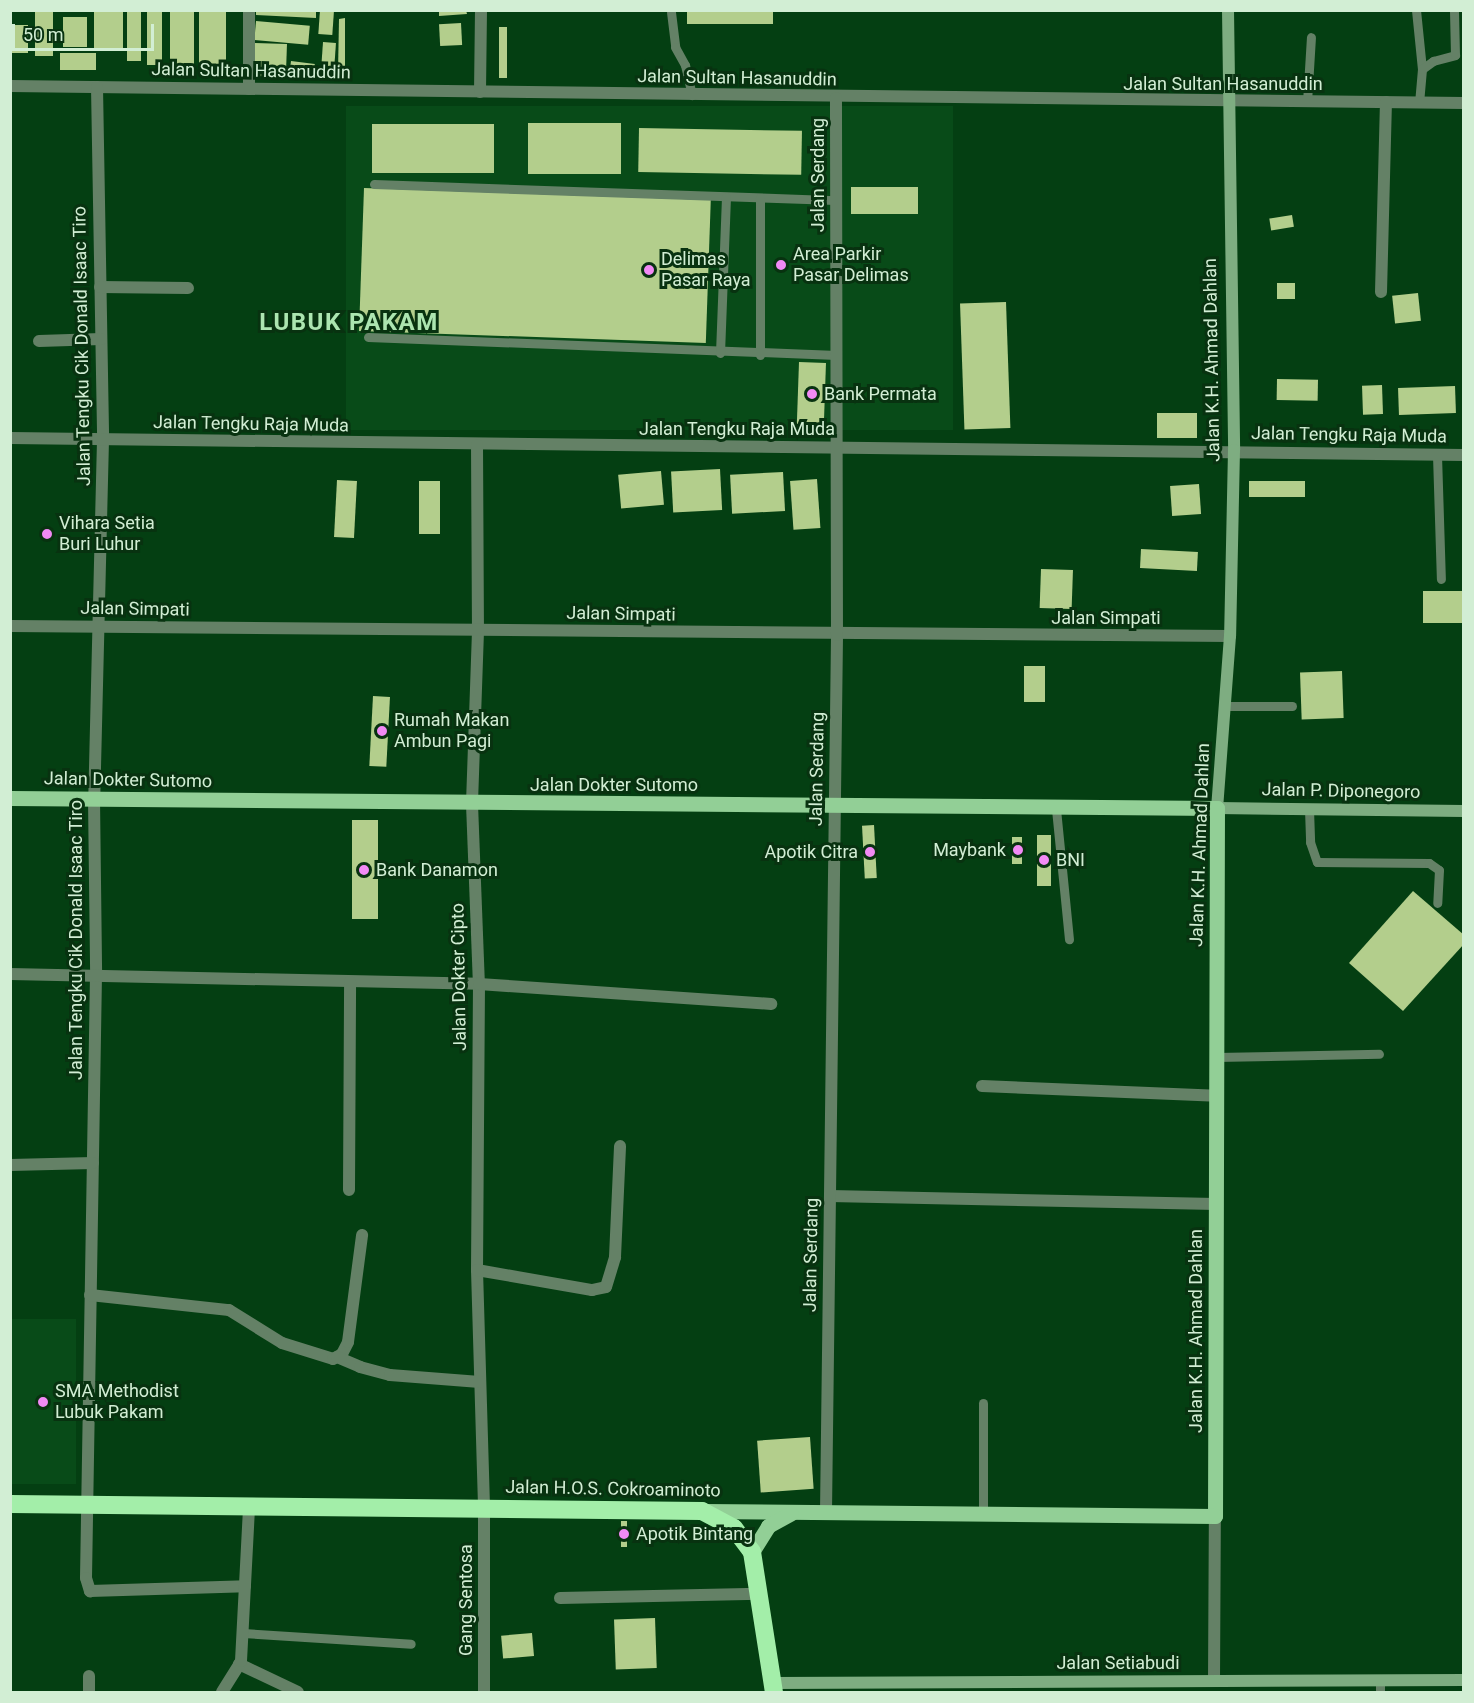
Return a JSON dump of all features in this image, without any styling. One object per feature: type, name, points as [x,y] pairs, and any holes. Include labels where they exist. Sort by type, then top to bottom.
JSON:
[{"type":"highway","name":"Jalan H.O.S. Cokroaminoto","points":[[10,1504],[702,1511]]},
{"type":"highway","points":[[702,1511],[734,1528],[752,1552],[773,1688]]},
{"type":"main road","name":"Jalan Dokter Sutomo","points":[[10,798],[1056,809],[1217,808]]},
{"type":"main road","name":"Jalan K.H. Ahmad Dahlan","points":[[1215,1516],[1217,808]]},
{"type":"main road","name":"Jalan H.O.S. Cokroaminoto","points":[[702,1511],[1215,1516]]},
{"type":"main road","points":[[752,1552],[768,1526],[780,1516],[796,1512]]},
{"type":"street","points":[[249,10],[249,89]]},
{"type":"street","points":[[480,92],[481,10]]},
{"type":"street","name":"Jalan K.H. Ahmad Dahlan","points":[[1217,808],[1230,636],[1234,450],[1228,10]]},
{"type":"street","name":"Jalan Sultan Hasanuddin","points":[[10,86],[1228,103],[1464,103]]},
{"type":"street","name":"Jalan Tengku Cik Donald Isaac Tiro","points":[[96,87],[103,440],[94,799],[96,975],[86,1504],[90,1591],[245,1586]]},
{"type":"street","name":"Jalan Serdang","points":[[826,1512],[837,635],[836,98]]},
{"type":"street","points":[[1381,292],[1386,102]]},
{"type":"street","points":[[100,287],[188,288]]},
{"type":"street","points":[[39,341],[101,339]]},
{"type":"street","name":"Jalan Tengku Raja Muda","points":[[10,438],[477,445],[1234,450],[1464,455]]},
{"type":"street","name":"Jalan Dokter Cipto","points":[[477,445],[478,631],[472,804],[479,984],[477,1270],[484,1508]]},
{"type":"street","name":"Jalan Simpati","points":[[10,626],[837,635],[1230,636]]},
{"type":"street","name":"Jalan P. Diponegoro","points":[[1217,808],[1464,811]]},
{"type":"street","points":[[10,974],[479,984],[771,1004]]},
{"type":"street","points":[[349,1190],[351,982]]},
{"type":"street","points":[[982,1086],[1216,1096]]},
{"type":"street","points":[[477,1270],[592,1290],[606,1287],[615,1257],[620,1146]]},
{"type":"street","points":[[10,1165],[93,1163]]},
{"type":"street","points":[[830,1196],[1216,1204]]},
{"type":"street","points":[[337,1357],[348,1342],[362,1234]]},
{"type":"street","points":[[90,1295],[212,1306],[245,1317],[282,1343],[390,1374],[480,1382]]},
{"type":"street","points":[[222,1692],[239,1664],[243,1633],[249,1506]]},
{"type":"street","name":"Gang Sentosa","points":[[484,1508],[484,1692]]},
{"type":"street","name":"Jalan K.H. Ahmad Dahlan","points":[[1214,1681],[1215,1516]]},
{"type":"street","points":[[560,1598],[759,1594]]},
{"type":"street","points":[[239,1664],[298,1692]]},
{"type":"street","points":[[89,1676],[89,1692]]},
{"type":"street","name":"Jalan Setiabudi","points":[[773,1688],[1214,1681],[1380,1686],[1464,1680]]},
{"type":"lane","points":[[1416,10],[1422,69],[1419,103]]},
{"type":"lane","points":[[1422,69],[1433,61],[1455,55],[1454,10]]},
{"type":"lane","points":[[671,12],[675,47],[685,65],[692,95]]},
{"type":"lane","points":[[1307,102],[1311,37]]},
{"type":"lane","points":[[375,184],[836,200]]},
{"type":"lane","points":[[720,353],[726,197]]},
{"type":"lane","points":[[760,198],[760,354]]},
{"type":"lane","points":[[369,337],[720,353],[837,355]]},
{"type":"lane","points":[[1437,455],[1441,579]]},
{"type":"lane","points":[[1225,706],[1292,706]]},
{"type":"lane","points":[[1056,809],[1069,939]]},
{"type":"lane","points":[[1309,809],[1310,842],[1317,862],[1429,863],[1439,870],[1437,903]]},
{"type":"lane","points":[[1216,1057],[1379,1054]]},
{"type":"lane","points":[[982,1514],[983,1403]]},
{"type":"lane","points":[[243,1633],[411,1644]]},
{"type":"shaded area","name":"Delimas Pasar Raya","points":[[346,106],[953,106],[953,430],[346,430]]},
{"type":"shaded area","name":"SMA Methodist Lubuk Pakam","points":[[11,1319],[76,1319],[76,1484],[11,1484]]},
{"type":"building","points":[[35,10],[53,10],[53,56],[35,56]]},
{"type":"building","points":[[94,10],[123,10],[123,48],[94,48]]},
{"type":"building","points":[[127,10],[141,10],[141,61],[127,61]]},
{"type":"building","points":[[147,10],[162,10],[162,65],[147,65]]},
{"type":"building","points":[[170,10],[194,10],[194,65],[170,65]]},
{"type":"building","points":[[199,10],[226,10],[226,65],[199,65]]},
{"type":"building","points":[[256,10],[316,10],[316,18],[256,15]]},
{"type":"building","points":[[320,10],[334,11],[332,35],[318,34]]},
{"type":"building","points":[[439,10],[466,10],[467,14],[439,16]]},
{"type":"building","points":[[687,10],[773,10],[773,24],[687,24]]},
{"type":"building","points":[[63,17],[87,17],[87,47],[63,47]]},
{"type":"building","points":[[345,18],[345,72],[338,72],[339,19]]},
{"type":"building","points":[[256,21],[310,26],[308,45],[254,40]]},
{"type":"building","points":[[461,23],[462,45],[440,46],[439,24]]},
{"type":"building","points":[[10,25],[28,25],[28,53],[10,53]]},
{"type":"building","points":[[499,27],[507,27],[507,78],[499,78]]},
{"type":"building","points":[[323,42],[336,43],[334,73],[321,72]]},
{"type":"building","points":[[255,43],[287,44],[286,77],[254,76]]},
{"type":"building","points":[[60,53],[96,53],[96,70],[60,70]]},
{"type":"building","points":[[291,61],[315,64],[314,73],[290,70]]},
{"type":"building","points":[[528,123],[621,123],[621,174],[528,174]]},
{"type":"building","points":[[372,124],[494,124],[494,173],[372,173]]},
{"type":"building","points":[[639,128],[802,131],[801,175],[638,172]]},
{"type":"building","points":[[851,187],[918,187],[918,214],[851,214]]},
{"type":"building","points":[[364,188],[711,200],[706,343],[359,331]]},
{"type":"building","points":[[1292,215],[1294,227],[1271,230],[1269,219]]},
{"type":"building","points":[[1277,283],[1295,283],[1295,299],[1277,299]]},
{"type":"building","points":[[1418,293],[1421,321],[1395,324],[1392,296]]},
{"type":"building","points":[[1006,302],[1010,428],[964,430],[960,304]]},
{"type":"building","name":"Bank Permata","points":[[799,362],[826,363],[824,426],[797,425]]},
{"type":"building","points":[[1277,379],[1318,380],[1318,401],[1277,400]]},
{"type":"building","points":[[1382,385],[1383,414],[1363,415],[1362,386]]},
{"type":"building","points":[[1455,386],[1456,413],[1399,415],[1398,388]]},
{"type":"building","points":[[1157,413],[1197,413],[1197,438],[1157,438]]},
{"type":"building","points":[[720,469],[722,510],[673,513],[671,472]]},
{"type":"building","points":[[661,471],[664,505],[621,509],[618,475]]},
{"type":"building","points":[[783,472],[785,511],[732,514],[730,475]]},
{"type":"building","points":[[817,479],[820,528],[793,530],[790,481]]},
{"type":"building","points":[[337,480],[357,481],[354,538],[334,537]]},
{"type":"building","points":[[419,481],[440,481],[440,534],[419,534]]},
{"type":"building","points":[[1249,481],[1305,481],[1305,497],[1249,497]]},
{"type":"building","points":[[1199,484],[1201,514],[1172,516],[1170,486]]},
{"type":"building","points":[[1141,549],[1198,552],[1197,571],[1140,568]]},
{"type":"building","points":[[1041,569],[1073,570],[1072,609],[1040,608]]},
{"type":"building","points":[[1423,591],[1464,591],[1464,623],[1423,623]]},
{"type":"building","points":[[1024,666],[1045,666],[1045,702],[1024,702]]},
{"type":"building","points":[[1342,671],[1344,718],[1302,719],[1300,672]]},
{"type":"building","name":"Rumah Makan Ambun Pagi","points":[[373,696],[390,697],[386,767],[369,766]]},
{"type":"building","name":"Bank Danamon","points":[[352,820],[378,820],[378,919],[352,919]]},
{"type":"building","name":"Apotik Citra","points":[[874,825],[877,878],[865,879],[862,826]]},
{"type":"building","name":"BNI","points":[[1037,835],[1051,835],[1051,886],[1037,886]]},
{"type":"building","name":"Maybank","points":[[1012,837],[1022,837],[1022,864],[1012,864]]},
{"type":"building","points":[[1413,891],[1464,935],[1464,944],[1403,1011],[1349,963]]},
{"type":"building","points":[[810,1437],[814,1489],[761,1493],[757,1441]]},
{"type":"building","name":"Apotik Bintang","points":[[621,1521],[627,1521],[627,1547],[621,1547]]},
{"type":"building","points":[[655,1618],[657,1668],[616,1669],[614,1619]]},
{"type":"building","points":[[532,1633],[534,1656],[503,1659],[501,1636]]},
{"type":"place","name":"Area Parkir Pasar Delimas","points":[[781,265]]},
{"type":"place","name":"Delimas Pasar Raya","points":[[649,270]]},
{"type":"place","name":"Bank Permata","points":[[812,394]]},
{"type":"place","name":"Vihara Setia Buri Luhur","points":[[47,534]]},
{"type":"place","name":"Rumah Makan Ambun Pagi","points":[[382,731]]},
{"type":"place","name":"Maybank","points":[[1018,850]]},
{"type":"place","name":"Apotik Citra","points":[[870,852]]},
{"type":"place","name":"BNI","points":[[1044,860]]},
{"type":"place","name":"Bank Danamon","points":[[364,870]]},
{"type":"place","name":"SMA Methodist Lubuk Pakam","points":[[43,1402]]},
{"type":"place","name":"Apotik Bintang","points":[[624,1534]]},
{"type":"district","name":"LUBUK PAKAM","points":[[349,323]]}]
